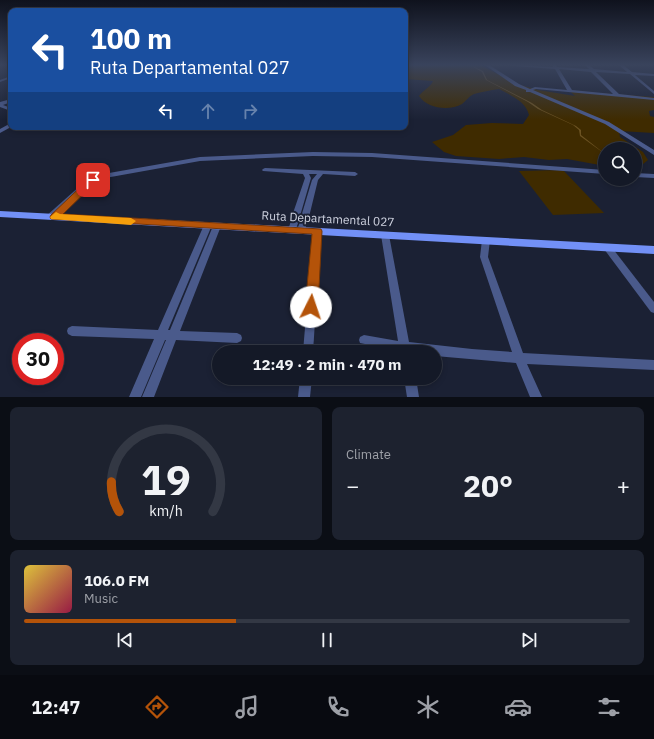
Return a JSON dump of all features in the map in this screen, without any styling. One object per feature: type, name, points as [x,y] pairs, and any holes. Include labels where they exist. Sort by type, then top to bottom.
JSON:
[{"type":"main road","name":"Ruta Departamental 027","points":[[0,214],[212,226],[299,223],[317,231],[654,250]]},
{"type":"street","points":[[515,84],[528,91],[607,123],[654,152]]},
{"type":"street","points":[[566,84],[570,91]]},
{"type":"street","points":[[606,84],[618,96]]},
{"type":"street","points":[[643,84],[654,93]]},
{"type":"street","points":[[528,91],[535,88],[654,99]]},
{"type":"street","points":[[52,217],[93,180],[104,174],[200,159],[313,154],[372,155],[598,171]]},
{"type":"street","points":[[265,170],[355,174]]},
{"type":"street","points":[[299,223],[308,178],[305,172]]},
{"type":"street","points":[[299,223],[315,180],[321,173]]},
{"type":"street","points":[[642,175],[654,176]]},
{"type":"street","points":[[135,397],[161,335],[212,226]]},
{"type":"street","points":[[148,397],[173,336],[212,226]]},
{"type":"street","points":[[309,345],[317,231]]},
{"type":"street","points":[[385,235],[404,345]]},
{"type":"street","points":[[486,240],[484,257],[519,357],[536,397]]},
{"type":"street","points":[[607,247],[654,309]]},
{"type":"street","points":[[72,331],[237,338]]},
{"type":"street","points":[[364,340],[384,345]]},
{"type":"street","points":[[442,352],[654,365]]},
{"type":"street","points":[[304,397],[305,385]]},
{"type":"street","points":[[411,385],[413,397]]},
{"type":"shaded area","points":[[432,84],[516,84],[538,90],[575,96],[570,91],[654,97],[654,110],[649,111],[650,116],[654,117],[654,133],[619,131],[620,137],[628,142],[598,142],[598,165],[567,159],[549,160],[524,157],[499,159],[456,156],[444,152],[432,142],[453,135],[466,125],[492,123],[523,124],[529,115],[525,106],[513,96],[499,89],[474,94],[462,104],[451,108],[439,108],[427,104],[419,96]]},
{"type":"shaded area","points":[[493,84],[576,126],[581,130],[581,135],[598,149],[580,136],[579,130],[573,125],[538,109]]},
{"type":"shaded area","points":[[642,151],[643,152],[648,160],[642,165]]},
{"type":"shaded area","points":[[563,170],[604,213],[553,215],[519,171]]},
{"type":"slow traffic","points":[[56,216],[55,217],[131,221]]},
{"type":"route","points":[[93,180],[55,217],[317,231],[311,307]]}]
